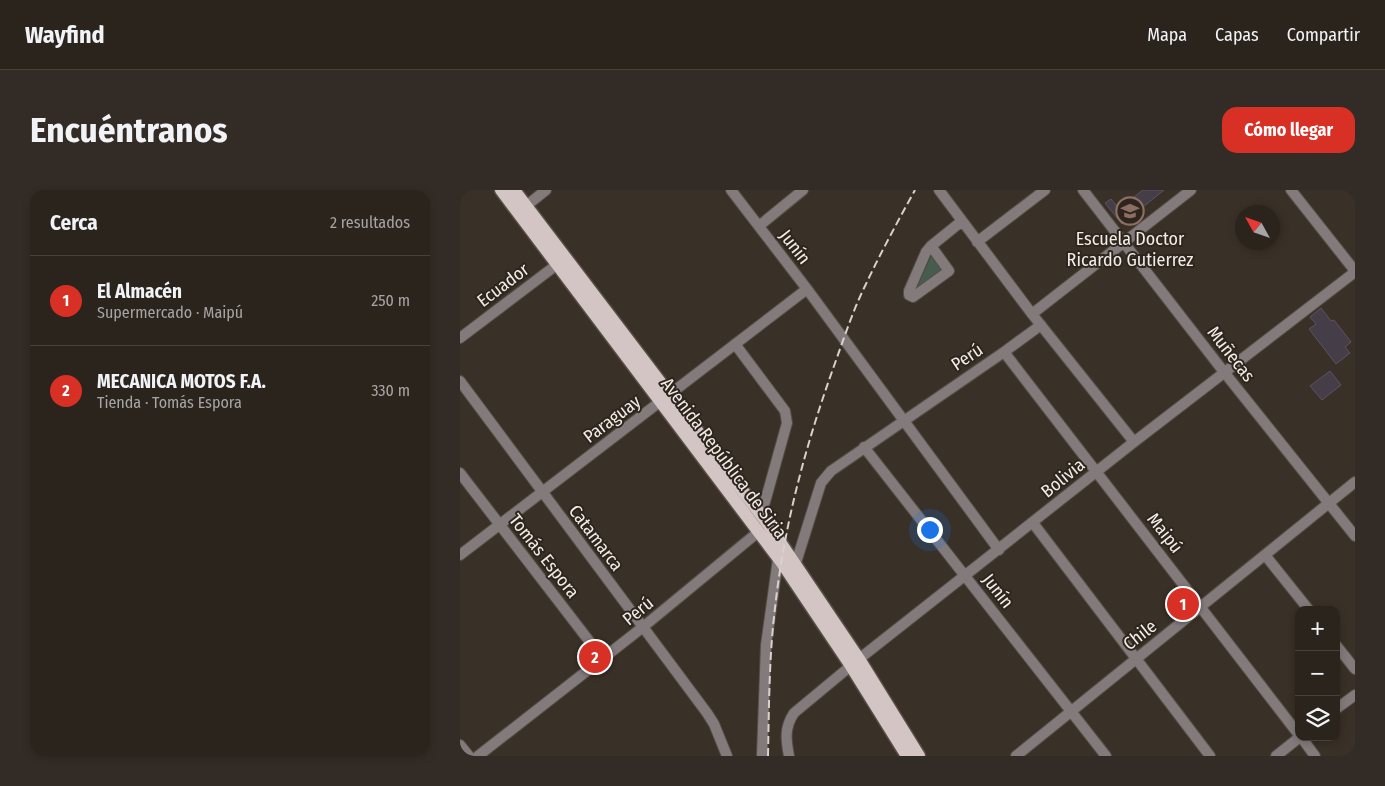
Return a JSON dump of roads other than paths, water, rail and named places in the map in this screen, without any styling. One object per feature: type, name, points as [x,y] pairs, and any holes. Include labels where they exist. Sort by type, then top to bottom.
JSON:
[{"type":"main road","name":"Avenida República de Siria","points":[[501,190],[522,209],[763,529],[920,756]]},
{"type":"main road","name":"Avenida República de Siria","points":[[514,190],[522,209]]},
{"type":"main road","name":"Avenida República de Siria","points":[[665,399],[758,512],[763,529],[778,559],[793,571]]},
{"type":"main road","name":"Avenida República de Siria","points":[[855,662],[907,756]]},
{"type":"street","points":[[522,209],[546,190]]},
{"type":"street","name":"Junín","points":[[731,190],[807,289],[999,550]]},
{"type":"street","points":[[759,226],[803,190]]},
{"type":"street","points":[[939,190],[1032,314],[1134,442]]},
{"type":"street","points":[[977,242],[1045,190]]},
{"type":"street","name":"Muñecas","points":[[1083,190],[1224,372],[1355,536]]},
{"type":"street","points":[[1032,314],[1191,190]]},
{"type":"street","points":[[1291,190],[1355,271]]},
{"type":"street","points":[[932,246],[949,271],[913,297],[909,295],[909,291],[926,252],[932,246],[962,222]]},
{"type":"street","name":"Ecuador","points":[[460,338],[561,261]]},
{"type":"street","name":"Bolivia","points":[[789,756],[786,733],[789,721],[794,713],[855,662],[1097,471],[1355,271]]},
{"type":"street","name":"Paraguay","points":[[460,556],[807,289]]},
{"type":"street","name":"Perú","points":[[793,571],[821,483],[831,471],[1041,325]]},
{"type":"street","points":[[735,344],[785,411],[787,423],[765,502],[758,512]]},
{"type":"street","name":"Maipú","points":[[1004,352],[1295,729]]},
{"type":"street","name":"Catamarca","points":[[460,381],[707,713],[714,724],[727,756]]},
{"type":"street","name":"Junín","points":[[864,447],[1106,756]]},
{"type":"street","name":"Tomás Espora","points":[[460,473],[603,659]]},
{"type":"street","name":"Chile","points":[[1016,756],[1355,482]]},
{"type":"street","points":[[1033,523],[1210,756]]},
{"type":"street","name":"Perú","points":[[478,756],[643,628],[763,529]]},
{"type":"street","points":[[1265,555],[1305,606]]},
{"type":"street","points":[[762,756],[766,645],[778,559]]},
{"type":"street","points":[[1340,650],[1355,669]]},
{"type":"street","points":[[1340,706],[1355,695]]},
{"type":"street","points":[[1276,756],[1295,740]]},
{"type":"street","name":"Maipú","points":[[1304,741],[1315,756]]},
{"type":"street","points":[[460,745],[469,756]]},
{"type":"railway","points":[[768,756],[770,663],[773,626],[784,546],[797,485],[814,425],[853,314],[861,294],[915,190]]},
{"type":"place","name":"Escuela Doctor Ricardo Gutierrez","points":[[1130,211]]},
{"type":"place","name":"El Almacén","points":[[1183,604]]},
{"type":"place","name":"MECANICA MOTOS F.A.","points":[[595,657]]}]
